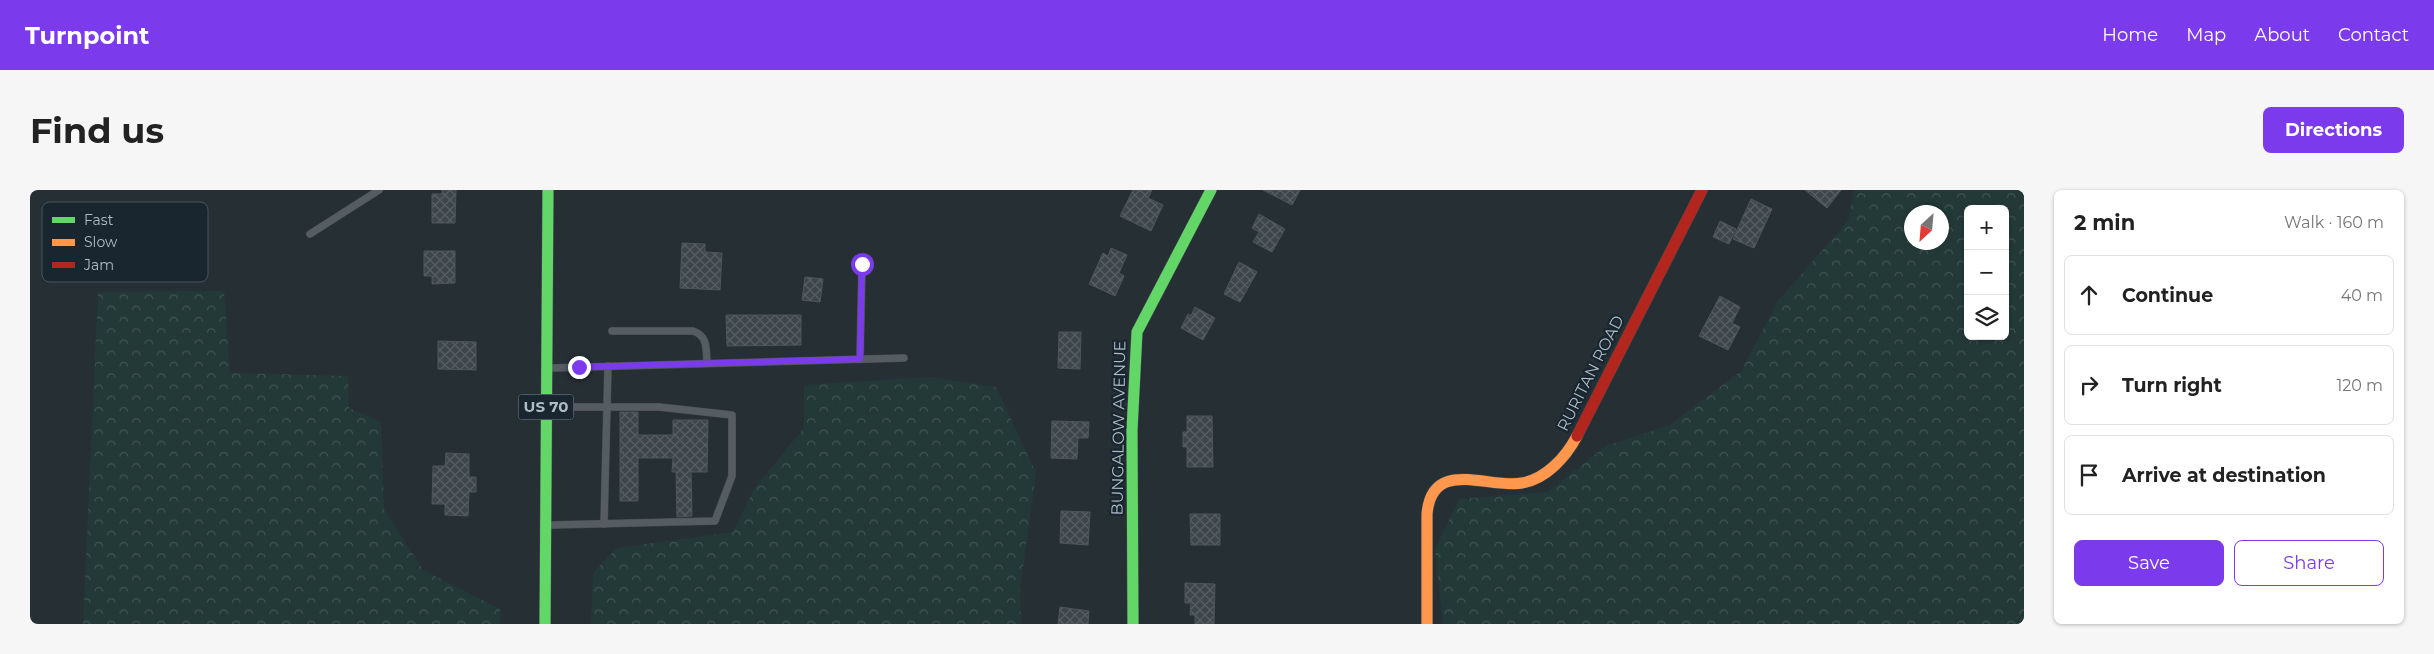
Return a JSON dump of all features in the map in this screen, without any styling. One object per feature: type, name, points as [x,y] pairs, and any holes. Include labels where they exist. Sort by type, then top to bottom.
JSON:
[{"type":"main road","name":"US 70","points":[[545,624],[548,190]]},
{"type":"main road","name":"BUNGALOW AVENUE","points":[[1132,624],[1132,430],[1137,332],[1211,190]]},
{"type":"main road","name":"RURITAN ROAD","points":[[1427,624],[1426,515],[1431,494],[1445,480],[1456,478],[1517,484],[1536,479],[1561,459],[1580,429],[1702,190]]},
{"type":"lane","points":[[310,234],[379,190]]},
{"type":"lane","points":[[860,359],[862,264]]},
{"type":"lane","points":[[612,331],[693,331],[705,338],[707,363]]},
{"type":"lane","points":[[546,368],[904,358]]},
{"type":"lane","points":[[604,524],[608,366]]},
{"type":"lane","points":[[546,407],[659,407],[732,415],[732,476],[714,521],[546,525]]},
{"type":"green space","points":[[1854,190],[2024,190],[2024,624],[1443,624],[1435,550],[1459,499],[1548,492],[1606,446],[1670,425],[1741,371],[1778,301],[1848,221]]},
{"type":"green space","points":[[224,291],[230,373],[348,376],[349,408],[381,422],[384,509],[423,570],[500,609],[500,624],[83,624],[98,292]]},
{"type":"green space","points":[[929,377],[996,387],[1036,473],[1020,589],[1021,624],[591,624],[593,573],[617,548],[733,532],[754,489],[804,428],[804,385]]},
{"type":"building","points":[[442,190],[456,190],[455,223],[432,223],[432,194],[442,194]]},
{"type":"building","points":[[1133,190],[1152,190],[1148,198],[1163,205],[1151,231],[1120,216]]},
{"type":"building","points":[[1263,190],[1300,190],[1292,205]]},
{"type":"building","points":[[1805,190],[1841,190],[1827,208]]},
{"type":"building","points":[[1751,199],[1772,209],[1754,248],[1733,239]]},
{"type":"building","points":[[1259,214],[1285,229],[1272,252],[1253,242],[1259,232],[1252,228]]},
{"type":"building","points":[[1720,221],[1736,229],[1729,244],[1713,237]]},
{"type":"building","points":[[682,243],[705,244],[705,252],[722,253],[720,290],[680,288]]},
{"type":"building","points":[[1111,248],[1127,255],[1119,273],[1124,276],[1115,296],[1089,284],[1103,253],[1108,256]]},
{"type":"building","points":[[424,251],[455,251],[455,283],[432,284],[432,276],[424,276]]},
{"type":"building","points":[[1239,262],[1257,272],[1240,302],[1224,294]]},
{"type":"building","points":[[805,277],[823,279],[820,302],[802,300]]},
{"type":"building","points":[[1720,296],[1740,307],[1732,323],[1740,327],[1728,350],[1699,336]]},
{"type":"building","points":[[1195,307],[1215,318],[1203,340],[1181,328],[1188,314],[1191,316]]},
{"type":"building","points":[[726,315],[801,315],[801,345],[727,346]]},
{"type":"building","points":[[1059,332],[1081,332],[1080,369],[1058,368]]},
{"type":"building","points":[[438,341],[476,342],[476,370],[438,369]]},
{"type":"building","points":[[620,412],[638,412],[638,435],[673,435],[673,420],[708,420],[707,472],[691,472],[692,516],[677,517],[676,472],[672,472],[673,458],[638,458],[638,501],[620,501]]},
{"type":"building","points":[[1187,416],[1212,416],[1213,467],[1187,467],[1187,447],[1183,447],[1183,432],[1187,432]]},
{"type":"building","points":[[1052,421],[1089,422],[1088,438],[1078,438],[1077,459],[1051,458]]},
{"type":"building","points":[[446,453],[469,454],[469,477],[476,477],[476,492],[469,492],[468,516],[445,515],[445,504],[432,504],[433,466],[445,466]]},
{"type":"building","points":[[1061,511],[1090,512],[1088,545],[1060,543]]},
{"type":"building","points":[[1190,514],[1220,514],[1220,545],[1191,545]]},
{"type":"building","points":[[1185,583],[1215,584],[1214,624],[1195,624],[1195,615],[1190,615],[1191,603],[1185,603]]},
{"type":"building","points":[[1060,607],[1089,611],[1088,624],[1058,624]]},
{"type":"traffic: fast","points":[[545,624],[548,190]]},
{"type":"traffic: fast","points":[[1133,624],[1132,430],[1137,332],[1211,190]]},
{"type":"traffic: slow","points":[[1427,624],[1427,514],[1431,497],[1439,486],[1450,481],[1464,479],[1508,484],[1531,481],[1554,466],[1567,452],[1577,436]]},
{"type":"traffic: jam","points":[[1577,436],[1702,190]]},
{"type":"route","points":[[579,367],[860,359],[862,264]]}]
